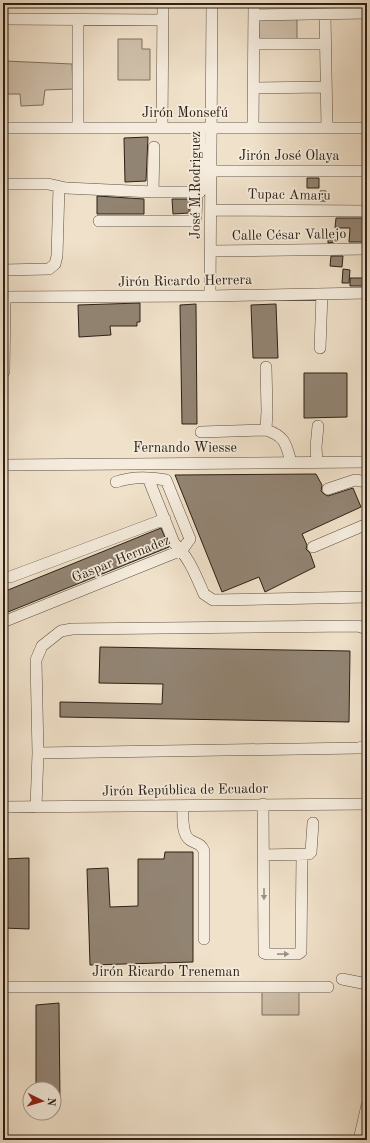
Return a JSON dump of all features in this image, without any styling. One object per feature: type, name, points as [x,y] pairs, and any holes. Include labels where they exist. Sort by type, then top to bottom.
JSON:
[{"type":"street","points":[[162,128],[163,3]]},
{"type":"street","name":"José M.Rodriguez","points":[[210,296],[211,171],[206,128],[212,3]]},
{"type":"street","points":[[253,128],[254,3]]},
{"type":"street","points":[[254,15],[367,13]]},
{"type":"street","points":[[325,14],[327,128]]},
{"type":"street","points":[[3,19],[162,20]]},
{"type":"street","points":[[78,20],[78,128]]},
{"type":"street","points":[[254,44],[325,44]]},
{"type":"street","points":[[253,88],[326,87]]},
{"type":"street","name":"Jirón Monsefú","points":[[3,128],[367,128]]},
{"type":"street","points":[[3,184],[48,184],[66,188],[153,192],[200,192],[206,128]]},
{"type":"street","points":[[153,192],[154,147]]},
{"type":"street","name":"Jirón José Olaya","points":[[211,171],[367,171]]},
{"type":"street","points":[[3,270],[49,269],[55,264],[57,256],[59,187]]},
{"type":"street","points":[[99,221],[195,220],[197,192]]},
{"type":"street","name":"Tupac Amaru","points":[[211,210],[367,211]]},
{"type":"street","name":"Calle César Vallejo","points":[[211,251],[367,249]]},
{"type":"street","name":"Jirón Ricardo Herrera","points":[[4,297],[210,296],[367,293]]},
{"type":"street","points":[[320,348],[322,294]]},
{"type":"street","points":[[4,297],[4,372]]},
{"type":"street","points":[[266,367],[266,430]]},
{"type":"street","points":[[317,462],[316,447],[318,426]]},
{"type":"street","points":[[201,432],[266,430],[277,434],[284,440],[291,462]]},
{"type":"street","name":"Fernando Wiesse","points":[[3,465],[367,462]]},
{"type":"street","points":[[116,482],[126,478],[148,478],[174,543],[182,550],[190,563],[204,594],[213,600],[367,597]]},
{"type":"street","name":"Gaspar Hernadez","points":[[3,622],[182,550],[190,539],[168,481],[148,478]]},
{"type":"street","points":[[328,489],[355,480],[367,482]]},
{"type":"street","points":[[10,577],[164,519]]},
{"type":"street","points":[[313,546],[367,524]]},
{"type":"street","points":[[36,807],[38,753],[36,660],[42,646],[61,631],[72,629],[358,626],[367,629]]},
{"type":"street","points":[[38,753],[308,750],[359,748],[367,745]]},
{"type":"street","points":[[263,804],[264,953],[298,954],[301,952],[302,855]]},
{"type":"street","name":"Jirón República de Ecuador","points":[[3,807],[367,804]]},
{"type":"street","points":[[182,806],[185,835],[202,846],[204,851],[204,939]]},
{"type":"street","points":[[263,855],[309,854],[311,852],[314,823]]},
{"type":"street","points":[[342,979],[367,984]]},
{"type":"street","name":"Jirón Ricardo Treneman","points":[[3,987],[328,987]]},
{"type":"street","points":[[359,1140],[367,1105]]},
{"type":"shaded area","points":[[259,18],[297,19],[297,40],[259,40]]},
{"type":"shaded area","points":[[118,39],[142,39],[142,49],[150,49],[150,80],[118,80]]},
{"type":"shaded area","points":[[5,61],[72,64],[73,89],[45,90],[43,105],[21,106],[20,94],[4,94]]},
{"type":"shaded area","points":[[262,992],[299,992],[299,1015],[262,1015]]},
{"type":"building","points":[[148,137],[146,181],[125,182],[124,138]]},
{"type":"building","points":[[307,178],[319,178],[319,188],[307,188]]},
{"type":"building","points":[[320,191],[326,191],[326,201],[320,201]]},
{"type":"building","points":[[97,196],[144,199],[144,214],[97,214]]},
{"type":"building","points":[[172,199],[190,199],[189,213],[173,214]]},
{"type":"building","points":[[336,218],[365,218],[366,242],[349,242],[350,228],[335,228]]},
{"type":"building","points":[[328,234],[335,234],[334,242],[328,243]]},
{"type":"building","points":[[331,256],[343,256],[342,267],[330,266]]},
{"type":"building","points":[[343,269],[350,270],[349,283],[342,283]]},
{"type":"building","points":[[350,278],[366,278],[366,285],[350,286]]},
{"type":"building","points":[[140,303],[140,322],[137,322],[137,326],[110,326],[111,335],[79,337],[78,305]]},
{"type":"building","points":[[196,304],[197,424],[182,424],[180,305]]},
{"type":"building","points":[[276,304],[278,358],[253,358],[251,305]]},
{"type":"building","points":[[304,373],[347,373],[347,417],[304,418]]},
{"type":"building","points":[[316,474],[322,485],[321,491],[324,494],[328,496],[353,488],[361,507],[302,534],[307,545],[306,549],[310,553],[315,567],[265,592],[259,577],[222,592],[175,475]]},
{"type":"building","points":[[161,528],[169,547],[3,614],[3,592]]},
{"type":"building","points":[[100,647],[350,651],[349,722],[60,717],[60,702],[162,704],[163,684],[99,683]]},
{"type":"building","points":[[165,852],[193,852],[193,962],[90,965],[87,869],[108,868],[110,907],[138,906],[138,859],[164,859]]},
{"type":"building","points":[[29,858],[29,929],[3,928],[3,859]]},
{"type":"building","points":[[59,1003],[60,1081],[36,1081],[36,1005]]}]
